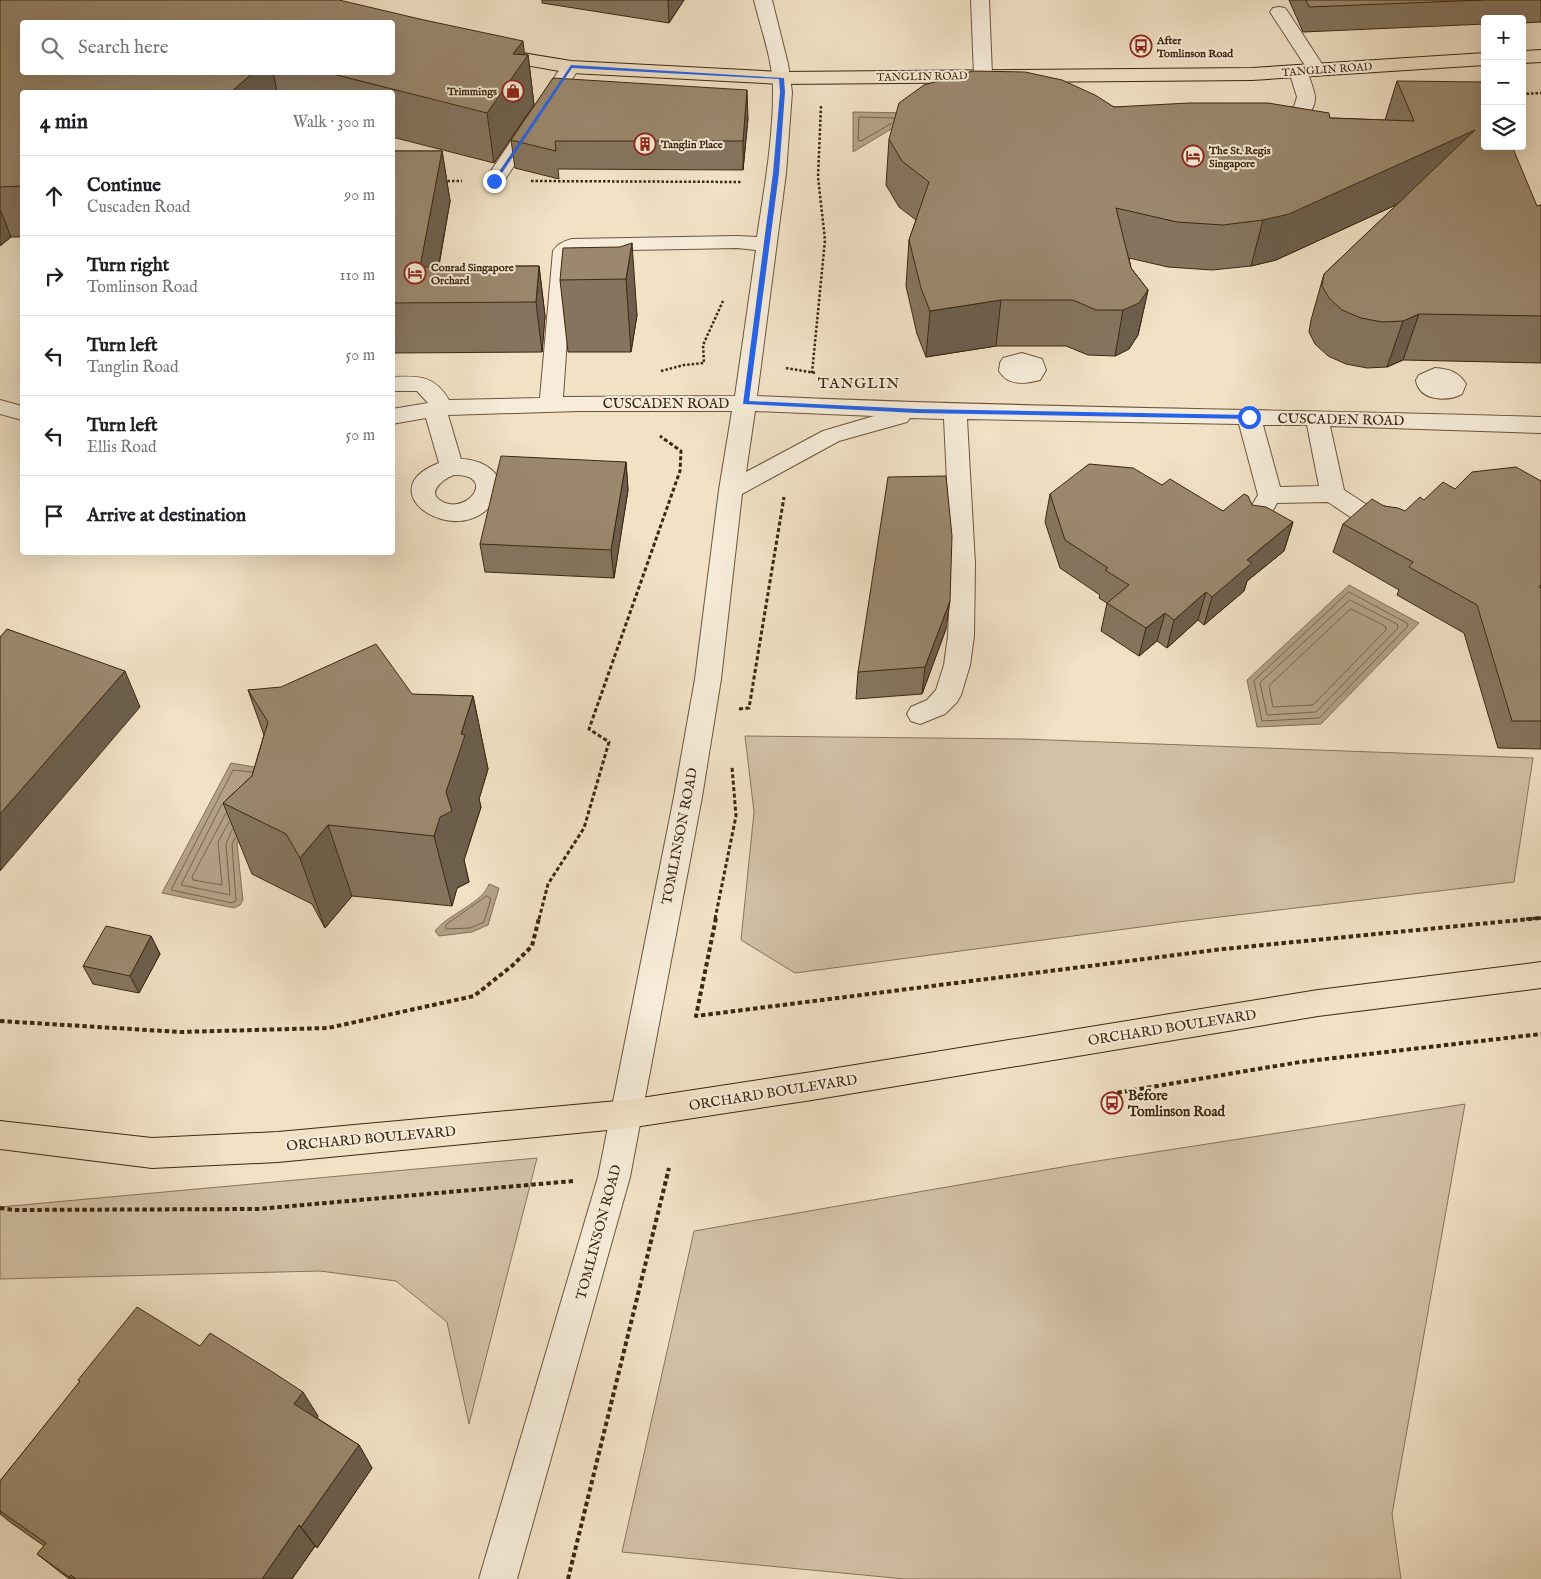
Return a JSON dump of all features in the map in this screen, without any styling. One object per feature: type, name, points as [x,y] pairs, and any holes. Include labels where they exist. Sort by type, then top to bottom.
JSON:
[{"type":"main road","name":"TANGLIN ROAD","points":[[477,52],[571,67],[781,78],[983,75],[1044,83],[1252,74],[1481,59]]},
{"type":"main road","points":[[1526,57],[1541,56]]},
{"type":"main road","name":"ORCHARD BOULEVARD","points":[[0,1134],[152,1153],[278,1147],[628,1114],[802,1088],[1318,1003],[1541,975]]},
{"type":"street","name":"TOMLINSON ROAD","points":[[498,1579],[526,1488],[614,1177],[628,1114],[708,679],[731,490],[745,403],[776,173],[782,92],[781,78],[763,0]]},
{"type":"street","points":[[980,0],[983,75]]},
{"type":"street","points":[[1249,115],[1288,116],[1302,110],[1306,97],[1308,70],[1279,12]]},
{"type":"street","points":[[494,181],[571,67]]},
{"type":"street","points":[[551,405],[568,311],[563,251],[572,245],[631,253],[737,242],[766,244]]},
{"type":"street","points":[[1024,377],[1028,412]]},
{"type":"street","points":[[395,384],[422,384],[434,392],[452,467]]},
{"type":"street","points":[[1444,393],[1454,422]]},
{"type":"street","name":"CUSCADEN ROAD","points":[[395,417],[438,409],[551,405],[745,403],[917,411],[1317,418],[1541,425]]},
{"type":"street","points":[[731,490],[832,436],[917,411]]},
{"type":"street","points":[[920,714],[936,707],[948,695],[957,665],[961,636],[963,564],[955,411]]},
{"type":"street","points":[[1249,417],[1270,495],[1253,526]]},
{"type":"street","points":[[1317,418],[1332,494]]},
{"type":"street","points":[[1270,495],[1332,494],[1384,527]]},
{"type":"path","points":[[1526,94],[1541,93]]},
{"type":"path","points":[[812,373],[825,240],[818,178],[821,102]]},
{"type":"path","points":[[438,181],[747,182]]},
{"type":"path","points":[[0,1021],[180,1032],[328,1028],[474,996],[513,966],[532,946],[548,884],[584,828],[600,776],[609,742],[589,730],[680,471],[681,451],[664,437]]},
{"type":"path","points":[[735,709],[748,708],[784,497],[788,490]]},
{"type":"path","points":[[731,758],[736,816],[696,1016],[1129,959],[1395,930],[1541,918]]},
{"type":"path","points":[[1110,1094],[1300,1062],[1541,1034]]},
{"type":"path","points":[[568,1579],[669,1168]]},
{"type":"path","points":[[0,1208],[14,1210],[258,1209],[614,1177]]},
{"type":"shaded area","points":[[745,736],[1023,739],[1533,758],[1514,882],[1178,922],[795,973],[741,940],[754,812]]},
{"type":"shaded area","points":[[1465,1104],[1392,1514],[1401,1579],[905,1579],[622,1552],[694,1231],[1091,1162]]},
{"type":"shaded area","points":[[537,1158],[469,1424],[447,1322],[396,1281],[320,1271],[0,1279],[0,1207]]},
{"type":"water","points":[[853,112],[918,113],[853,152]]},
{"type":"water","points":[[1349,585],[1419,623],[1321,724],[1257,727],[1247,680]]},
{"type":"water","points":[[231,763],[267,769],[269,791],[237,844],[243,900],[240,905],[234,908],[162,893]]},
{"type":"water","points":[[489,884],[499,888],[488,925],[472,932],[439,936],[435,931],[448,919],[480,897]]},
{"type":"building","points":[[0,0],[339,0],[523,41],[513,54],[528,55],[487,113],[337,75],[395,75],[395,20],[20,20],[20,75],[251,75],[233,90],[20,90],[20,186],[0,187]]},
{"type":"building","points":[[1306,0],[1482,0],[1309,7]]},
{"type":"building","points":[[973,71],[1025,72],[1062,80],[1095,95],[1114,107],[1189,103],[1268,103],[1329,113],[1330,118],[1414,121],[1397,81],[1481,82],[1481,150],[1514,150],[1537,206],[1541,205],[1541,316],[1419,314],[1403,321],[1382,322],[1361,318],[1342,310],[1329,298],[1322,286],[1324,274],[1475,130],[1289,214],[1263,220],[1223,225],[1177,222],[1116,208],[1131,268],[1148,290],[1139,303],[1123,310],[1096,310],[1073,300],[1001,300],[930,311],[921,288],[909,240],[929,182],[902,161],[889,139],[899,103],[924,85]]},
{"type":"building","points":[[553,78],[747,90],[743,141],[555,141],[556,151],[511,140]]},
{"type":"building","points":[[395,151],[442,151],[420,267],[539,266],[536,302],[395,303]]},
{"type":"building","points":[[632,243],[626,279],[560,280],[563,248],[620,247]]},
{"type":"building","points":[[501,456],[626,462],[611,550],[480,544]]},
{"type":"building","points":[[1089,464],[1133,468],[1162,485],[1170,479],[1223,511],[1244,494],[1248,496],[1252,505],[1266,507],[1293,522],[1247,560],[1252,563],[1212,597],[1206,592],[1174,620],[1165,613],[1146,628],[1107,603],[1129,585],[1105,570],[1108,568],[1065,540],[1050,494]]},
{"type":"building","points":[[1516,467],[1541,481],[1541,585],[1539,587],[1541,588],[1541,721],[1512,721],[1477,605],[1409,567],[1413,562],[1343,524],[1372,499],[1384,506],[1405,511],[1420,497],[1424,500],[1443,482],[1455,489],[1472,472]]},
{"type":"building","points":[[946,476],[952,536],[950,601],[925,667],[858,672],[888,477]]},
{"type":"building","points":[[7,629],[125,671],[0,814],[0,637]]},
{"type":"building","points":[[376,644],[412,694],[473,696],[461,734],[465,735],[446,792],[452,811],[440,817],[434,836],[328,825],[300,858],[286,834],[223,803],[252,776],[268,722],[248,690],[281,687]]},
{"type":"building","points":[[106,926],[151,936],[130,976],[83,966]]},
{"type":"building","points":[[137,1307],[200,1346],[210,1333],[303,1392],[294,1404],[359,1445],[301,1527],[299,1525],[262,1579],[76,1579],[71,1575],[69,1577],[37,1554],[46,1543],[0,1511],[0,1481]]},
{"type":"place","name":"After Tomlinson Road","points":[[1141,46]]},
{"type":"place","name":"Trimmings","points":[[513,91]]},
{"type":"place","name":"Tanglin Place","points":[[645,144]]},
{"type":"place","name":"The St. Regis Singapore","points":[[1193,156]]},
{"type":"place","name":"Conrad Singapore Orchard","points":[[415,273]]},
{"type":"place","name":"Before Tomlinson Road","points":[[1112,1103]]},
{"type":"district","name":"TANGLIN","points":[[859,383]]},
{"type":"route","points":[[494,181],[571,67],[781,78],[782,92],[776,173],[745,403],[917,411],[1249,417]]}]
